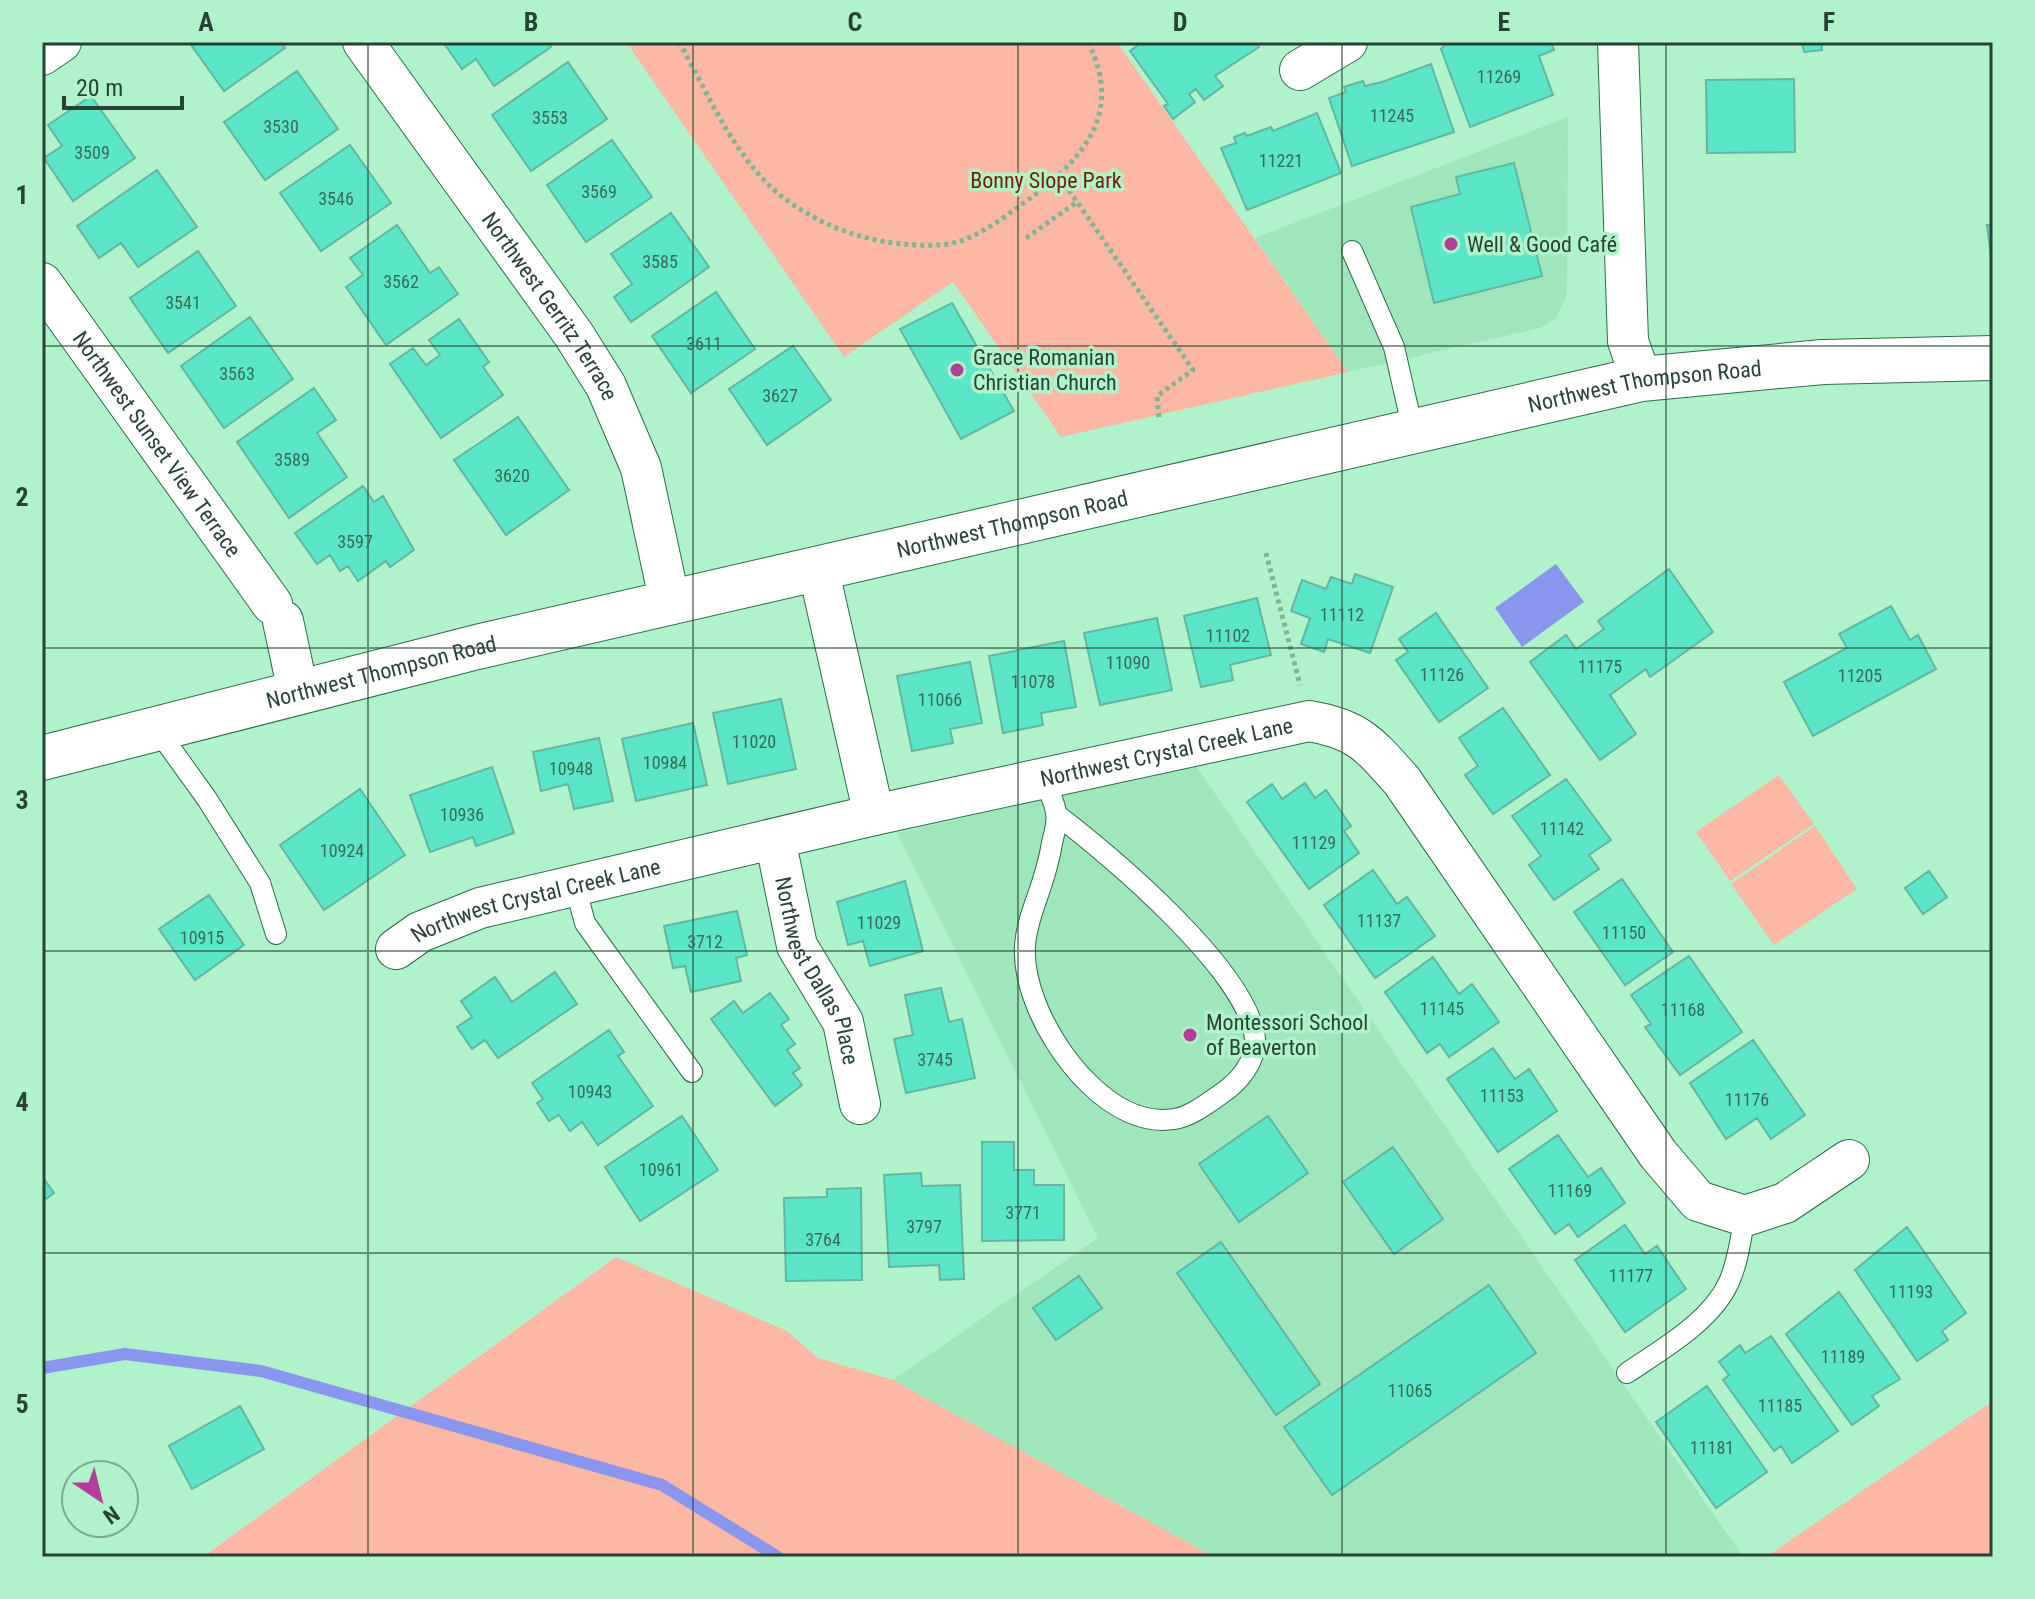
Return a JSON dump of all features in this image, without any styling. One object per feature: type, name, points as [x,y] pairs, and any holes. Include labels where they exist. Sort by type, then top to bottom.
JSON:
[{"type":"street","points":[[42,55],[61,42]]},
{"type":"street","name":"Northwest Gerritz Terrace","points":[[363,42],[574,335],[606,386],[641,468],[670,603]]},
{"type":"street","points":[[1300,70],[1347,42]]},
{"type":"street","points":[[1618,42],[1628,341],[1641,379]]},
{"type":"street","name":"Northwest Sunset View Terrace","points":[[42,283],[277,613],[298,691]]},
{"type":"street","name":"Northwest Thompson Road","points":[[42,758],[298,691],[1641,379],[1823,362],[1993,358]]},
{"type":"street","points":[[818,568],[874,815]]},
{"type":"street","name":"Northwest Crystal Creek Lane","points":[[396,949],[420,932],[480,908],[874,815],[1050,797],[1309,721],[1342,727],[1382,758],[1402,781],[1658,1154],[1698,1201],[1745,1216]]},
{"type":"street","name":"Northwest Dallas Place","points":[[775,839],[797,946],[843,1022],[860,1104]]},
{"type":"street","points":[[1745,1216],[1785,1203],[1849,1160]]},
{"type":"lane","points":[[1352,251],[1394,347],[1413,430]]},
{"type":"lane","points":[[155,727],[207,799],[260,883],[276,934]]},
{"type":"lane","points":[[1050,797],[1147,889],[1234,990],[1249,1016],[1255,1041],[1248,1068],[1230,1088],[1176,1119],[1150,1120],[1122,1109],[1087,1084],[1064,1055],[1035,1003],[1026,971],[1024,945],[1027,920],[1040,892],[1050,858],[1050,797]]},
{"type":"lane","points":[[575,886],[585,923],[692,1072]]},
{"type":"lane","points":[[1627,1373],[1673,1342],[1719,1299],[1729,1282],[1745,1216]]},
{"type":"path","points":[[679,42],[754,169],[787,201],[834,229],[871,239],[939,246],[968,238],[1060,177],[1083,150],[1101,105],[1103,84],[1088,42]]},
{"type":"path","points":[[1060,177],[1193,370],[1157,396],[1159,419]]},
{"type":"path","points":[[1026,238],[1077,202]]},
{"type":"path","points":[[1266,553],[1309,721]]},
{"type":"shaded area","points":[[1568,117],[1567,295],[1556,318],[1540,328],[1348,372],[1255,238]]},
{"type":"shaded area","name":"Montessori School of Beaverton","points":[[1195,765],[1743,1557],[1214,1557],[893,1380],[1098,1238],[897,833]]},
{"type":"green space","name":"Bonny Slope Park","points":[[626,42],[1117,42],[1348,372],[1061,437],[953,282],[844,357]]},
{"type":"green space","points":[[1779,775],[1814,824],[1730,881],[1696,832]]},
{"type":"green space","points":[[1815,826],[1857,889],[1774,945],[1731,884]]},
{"type":"green space","points":[[616,1257],[787,1331],[818,1358],[893,1380],[1214,1557],[203,1557]]},
{"type":"green space","points":[[1993,1401],[1993,1557],[1766,1557]]},
{"type":"water","points":[[1556,564],[1584,602],[1522,647],[1495,608]]},
{"type":"building","points":[[189,42],[280,42],[285,48],[224,91]]},
{"type":"building","points":[[443,42],[548,42],[551,47],[494,86],[476,59],[462,69]]},
{"type":"building","points":[[1142,42],[1256,42],[1259,47],[1215,76],[1223,86],[1204,100],[1196,89],[1189,94],[1195,102],[1173,119],[1164,106],[1168,104],[1130,51]]},
{"type":"building","points":[[1448,42],[1551,42],[1554,50],[1539,56],[1553,95],[1470,127],[1441,49]]},
{"type":"building","points":[[1802,42],[1821,42],[1822,50],[1804,52]]},
{"type":"building","points":[[568,62],[607,119],[531,171],[492,115]]},
{"type":"building","points":[[1431,64],[1454,132],[1352,166],[1329,98],[1346,92],[1344,87],[1363,81],[1365,86],[1382,82]]},
{"type":"building","points":[[297,71],[338,129],[265,180],[224,122]]},
{"type":"building","points":[[1794,79],[1795,152],[1707,153],[1706,80]]},
{"type":"building","points":[[91,96],[135,158],[73,201],[44,158],[62,146],[48,125]]},
{"type":"building","points":[[1317,113],[1341,173],[1247,210],[1221,148],[1236,143],[1234,137],[1245,133],[1247,136],[1271,127],[1273,131]]},
{"type":"building","points":[[612,140],[652,197],[586,242],[547,185]]},
{"type":"building","points":[[350,145],[391,203],[321,251],[280,193]]},
{"type":"building","points":[[1514,163],[1542,276],[1434,303],[1411,207],[1460,194],[1456,177]]},
{"type":"building","points":[[157,170],[197,227],[138,267],[121,243],[99,258],[77,226]]},
{"type":"building","points":[[671,213],[709,267],[631,322],[614,297],[632,284],[611,254]]},
{"type":"building","points":[[397,225],[430,273],[439,267],[458,294],[386,345],[346,287],[363,275],[350,258]]},
{"type":"building","points":[[1987,225],[1993,225],[1993,272]]},
{"type":"building","points":[[198,251],[236,306],[168,353],[130,298]]},
{"type":"building","points":[[716,292],[755,349],[691,393],[652,336]]},
{"type":"building","name":"Grace Romanian Christian Church","points":[[952,303],[1014,411],[961,439],[900,329]]},
{"type":"building","points":[[250,317],[293,379],[224,428],[181,366]]},
{"type":"building","points":[[459,319],[489,362],[483,367],[503,395],[441,438],[390,364],[413,348],[426,365],[440,355],[429,340]]},
{"type":"building","points":[[793,346],[831,400],[767,445],[729,389]]},
{"type":"building","points":[[314,388],[336,420],[317,433],[347,477],[289,518],[237,442]]},
{"type":"building","points":[[518,417],[569,490],[506,535],[454,460]]},
{"type":"building","points":[[363,486],[374,502],[383,496],[414,550],[390,567],[386,561],[358,581],[348,566],[340,571],[330,555],[317,564],[295,533]]},
{"type":"building","points":[[1669,569],[1713,632],[1650,677],[1646,669],[1610,695],[1636,734],[1600,760],[1530,662],[1566,635],[1576,649],[1604,629],[1598,621]]},
{"type":"building","points":[[1355,574],[1393,587],[1370,653],[1328,639],[1324,652],[1301,644],[1310,618],[1291,611],[1302,580],[1326,589],[1331,577],[1352,584]]},
{"type":"building","points":[[1257,598],[1271,655],[1230,665],[1233,680],[1201,687],[1184,616]]},
{"type":"building","points":[[1891,606],[1910,640],[1918,635],[1936,669],[1813,736],[1784,682],[1847,648],[1839,634]]},
{"type":"building","points":[[1436,613],[1488,688],[1439,722],[1396,660],[1408,652],[1399,639]]},
{"type":"building","points":[[1157,618],[1172,690],[1100,705],[1084,633]]},
{"type":"building","points":[[1064,641],[1076,707],[1041,713],[1043,725],[1003,733],[989,656]]},
{"type":"building","points":[[970,662],[982,723],[950,729],[953,743],[912,751],[897,676]]},
{"type":"building","points":[[781,699],[796,769],[728,784],[713,713]]},
{"type":"building","points":[[1503,708],[1550,775],[1493,814],[1465,775],[1478,766],[1459,738]]},
{"type":"building","points":[[693,723],[707,785],[636,801],[622,739]]},
{"type":"building","points":[[599,738],[613,801],[574,809],[568,784],[541,791],[533,752]]},
{"type":"building","points":[[492,767],[514,833],[476,846],[473,837],[430,852],[410,795]]},
{"type":"building","points":[[1566,779],[1611,840],[1589,855],[1599,869],[1554,900],[1529,865],[1541,856],[1512,816]]},
{"type":"building","points":[[1305,783],[1315,798],[1326,790],[1351,826],[1344,831],[1359,853],[1309,889],[1247,802],[1272,784],[1282,799]]},
{"type":"building","points":[[360,789],[405,855],[324,910],[280,845]]},
{"type":"building","points":[[1373,870],[1397,904],[1407,897],[1435,936],[1375,978],[1324,905]]},
{"type":"building","points":[[1929,871],[1947,897],[1923,914],[1905,888]]},
{"type":"building","points":[[1622,879],[1673,952],[1625,985],[1574,912]]},
{"type":"building","points":[[905,881],[923,951],[870,966],[863,941],[848,945],[837,902]]},
{"type":"building","points":[[209,895],[244,945],[195,980],[159,929]]},
{"type":"building","points":[[737,911],[747,955],[736,958],[741,981],[691,992],[685,966],[673,968],[664,926]]},
{"type":"building","points":[[1689,956],[1742,1032],[1680,1075],[1645,1027],[1651,1024],[1631,995]]},
{"type":"building","points":[[1433,957],[1459,994],[1472,984],[1499,1022],[1449,1057],[1440,1044],[1427,1053],[1385,992]]},
{"type":"building","points":[[555,972],[577,1004],[498,1058],[485,1040],[472,1049],[457,1027],[472,1017],[461,1001],[495,977],[512,1002]]},
{"type":"building","points":[[941,988],[949,1022],[962,1019],[975,1078],[906,1093],[894,1039],[913,1035],[905,995]]},
{"type":"building","points":[[770,993],[789,1019],[781,1025],[795,1044],[787,1050],[800,1068],[793,1073],[802,1085],[775,1106],[711,1019],[734,1001],[743,1013]]},
{"type":"building","points":[[609,1030],[624,1052],[618,1056],[653,1106],[598,1145],[582,1122],[570,1131],[559,1115],[549,1121],[537,1103],[543,1099],[532,1083]]},
{"type":"building","points":[[1753,1040],[1805,1115],[1771,1139],[1757,1118],[1726,1139],[1690,1083]]},
{"type":"building","points":[[1493,1048],[1515,1079],[1529,1069],[1557,1111],[1498,1152],[1447,1079]]},
{"type":"building","points":[[682,1116],[718,1170],[640,1221],[605,1167]]},
{"type":"building","points":[[1268,1116],[1308,1173],[1239,1222],[1199,1164]]},
{"type":"building","points":[[1558,1135],[1588,1177],[1601,1168],[1625,1203],[1578,1237],[1569,1224],[1555,1234],[1509,1169]]},
{"type":"building","points":[[982,1142],[1014,1142],[1014,1170],[1034,1170],[1034,1185],[1064,1185],[1064,1240],[982,1241]]},
{"type":"building","points":[[1393,1147],[1443,1219],[1394,1254],[1343,1182]]},
{"type":"building","points":[[921,1173],[922,1186],[960,1185],[964,1279],[940,1280],[939,1265],[889,1267],[884,1175]]},
{"type":"building","points":[[42,1176],[54,1193],[42,1202]]},
{"type":"building","points":[[861,1188],[862,1280],[786,1281],[784,1198],[827,1197],[827,1189]]},
{"type":"building","points":[[1625,1225],[1645,1254],[1657,1246],[1686,1289],[1625,1332],[1575,1260]]},
{"type":"building","points":[[1907,1227],[1966,1313],[1942,1331],[1948,1340],[1917,1361],[1855,1270]]},
{"type":"building","points":[[1221,1242],[1320,1384],[1276,1415],[1177,1273]]},
{"type":"building","points":[[1079,1276],[1102,1308],[1056,1340],[1033,1308]]},
{"type":"building","points":[[1489,1285],[1536,1353],[1332,1495],[1284,1427]]},
{"type":"building","points":[[1839,1292],[1900,1379],[1872,1396],[1879,1406],[1852,1425],[1786,1334]]},
{"type":"building","points":[[1771,1336],[1838,1431],[1792,1463],[1781,1446],[1774,1451],[1723,1380],[1729,1375],[1719,1362],[1740,1345],[1745,1353]]},
{"type":"building","points":[[1707,1386],[1767,1472],[1716,1508],[1656,1422]]},
{"type":"building","points":[[240,1406],[264,1449],[192,1489],[169,1446]]},
{"type":"waterway","points":[[42,1368],[125,1354],[261,1371],[662,1485],[778,1557]]},
{"type":"place","name":"Well & Good Café","points":[[1451,244]]},
{"type":"place","name":"Grace Romanian Christian Church","points":[[957,370]]},
{"type":"place","name":"Montessori School of Beaverton","points":[[1190,1035]]}]
